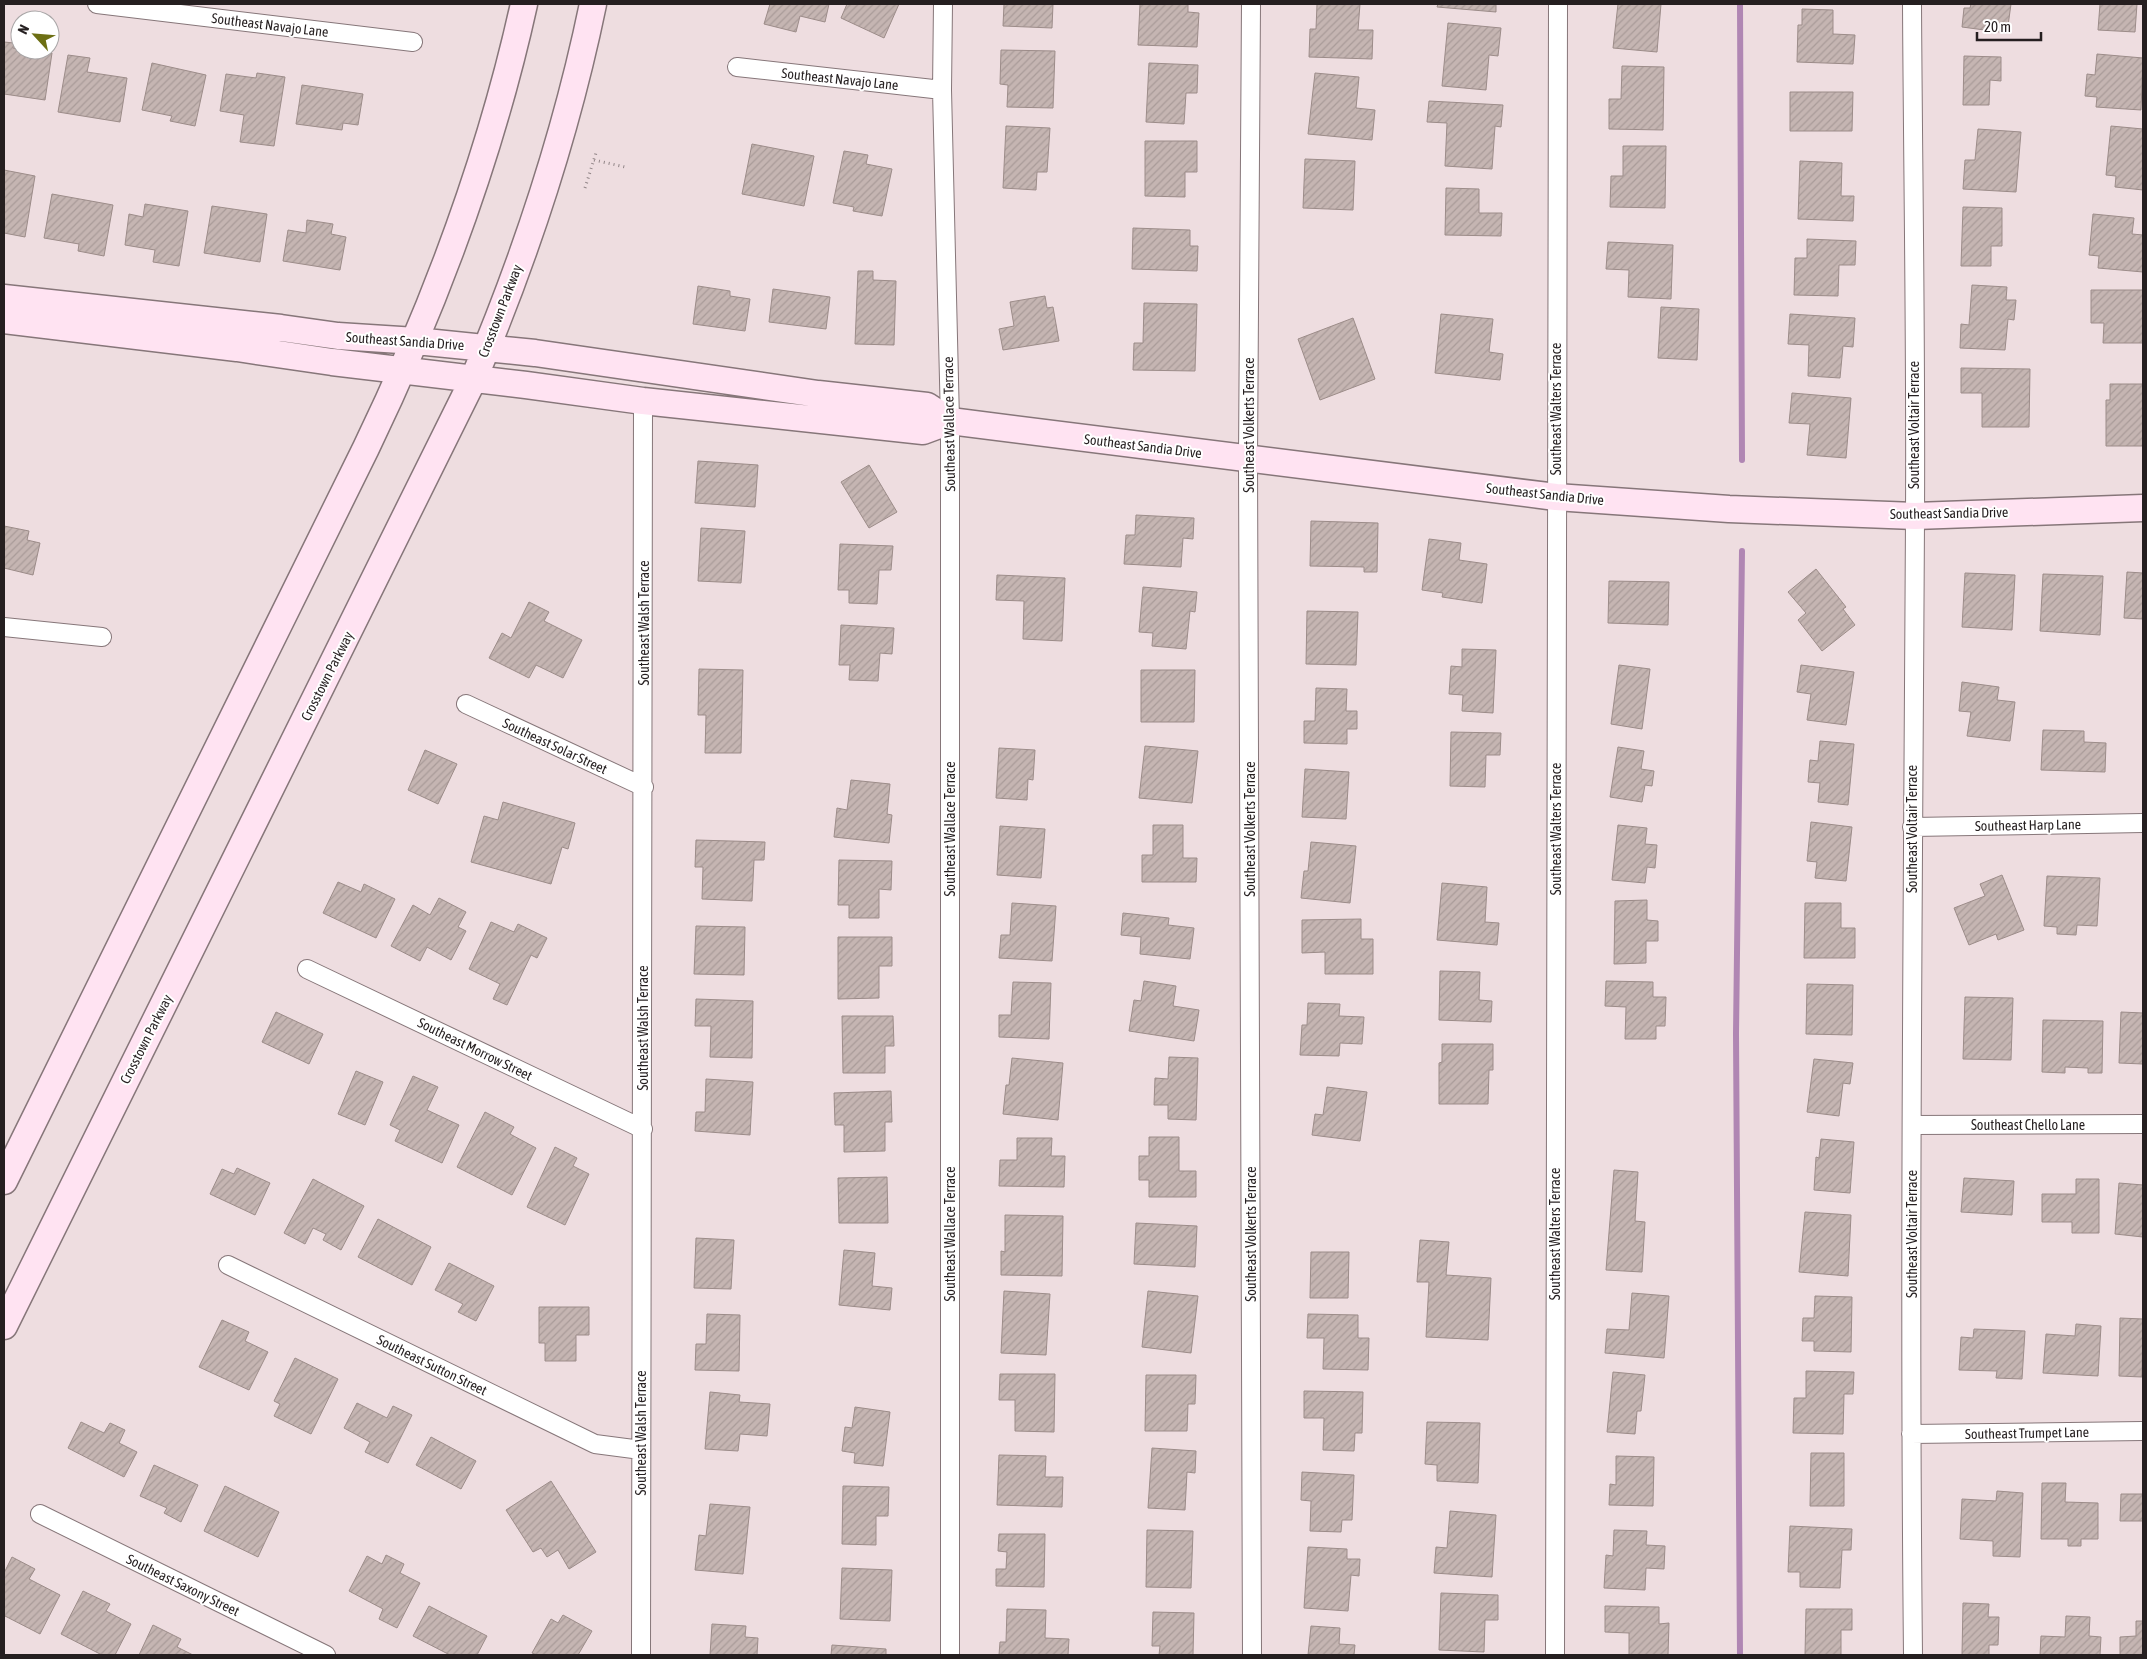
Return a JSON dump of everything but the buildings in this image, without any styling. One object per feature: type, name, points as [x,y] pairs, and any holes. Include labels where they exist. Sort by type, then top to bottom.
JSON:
[{"type":"street","name":"Southeast Navajo Lane","points":[[97,4],[413,42]]},
{"type":"street","points":[[4,1181],[416,341],[461,226],[486,151],[524,4]]},
{"type":"street","name":"Crosstown Parkway","points":[[4,1326],[474,378],[512,280],[553,156],[593,4]]},
{"type":"street","name":"Southeast Wallace Terrace","points":[[944,4],[942,90],[950,421],[950,1655]]},
{"type":"street","name":"Southeast Volkerts Terrace","points":[[1251,4],[1248,459],[1252,1655]]},
{"type":"street","name":"Southeast Walters Terrace","points":[[1555,1655],[1558,4]]},
{"type":"street","name":"Southeast Voltair Terrace","points":[[1912,4],[1915,516],[1912,827],[1911,1434],[1913,1655]]},
{"type":"street","name":"Southeast Navajo Lane","points":[[737,68],[942,90]]},
{"type":"street","name":"Southeast Sandia Drive","points":[[4,298],[281,328],[338,336],[487,348],[818,394],[928,406],[950,421],[1556,497],[1729,509],[1915,516],[2143,508]]},
{"type":"street","name":"Southeast Sandia Drive","points":[[4,320],[238,348],[402,371],[474,378],[643,401],[923,431],[950,421]]},
{"type":"street","name":"Southeast Walsh Terrace","points":[[640,1655],[644,787],[643,401]]},
{"type":"street","points":[[4,627],[102,637]]},
{"type":"street","name":"Southeast Solar Street","points":[[466,704],[644,787]]},
{"type":"street","name":"Southeast Harp Lane","points":[[1912,827],[2143,823]]},
{"type":"street","name":"Southeast Morrow Street","points":[[307,969],[643,1129]]},
{"type":"street","name":"Southeast Chello Lane","points":[[1913,1125],[2143,1124]]},
{"type":"street","name":"Southeast Sutton Street","points":[[228,1265],[595,1444],[641,1450]]},
{"type":"street","name":"Southeast Trumpet Lane","points":[[1911,1434],[2143,1431]]},
{"type":"street","name":"Southeast Saxony Street","points":[[40,1514],[326,1655]]},
{"type":"path","points":[[585,188],[596,153]]},
{"type":"path","points":[[594,160],[624,167]]},
{"type":"waterway","points":[[1740,4],[1742,460]]},
{"type":"waterway","points":[[1740,1655],[1736,1034],[1742,551]]}]
